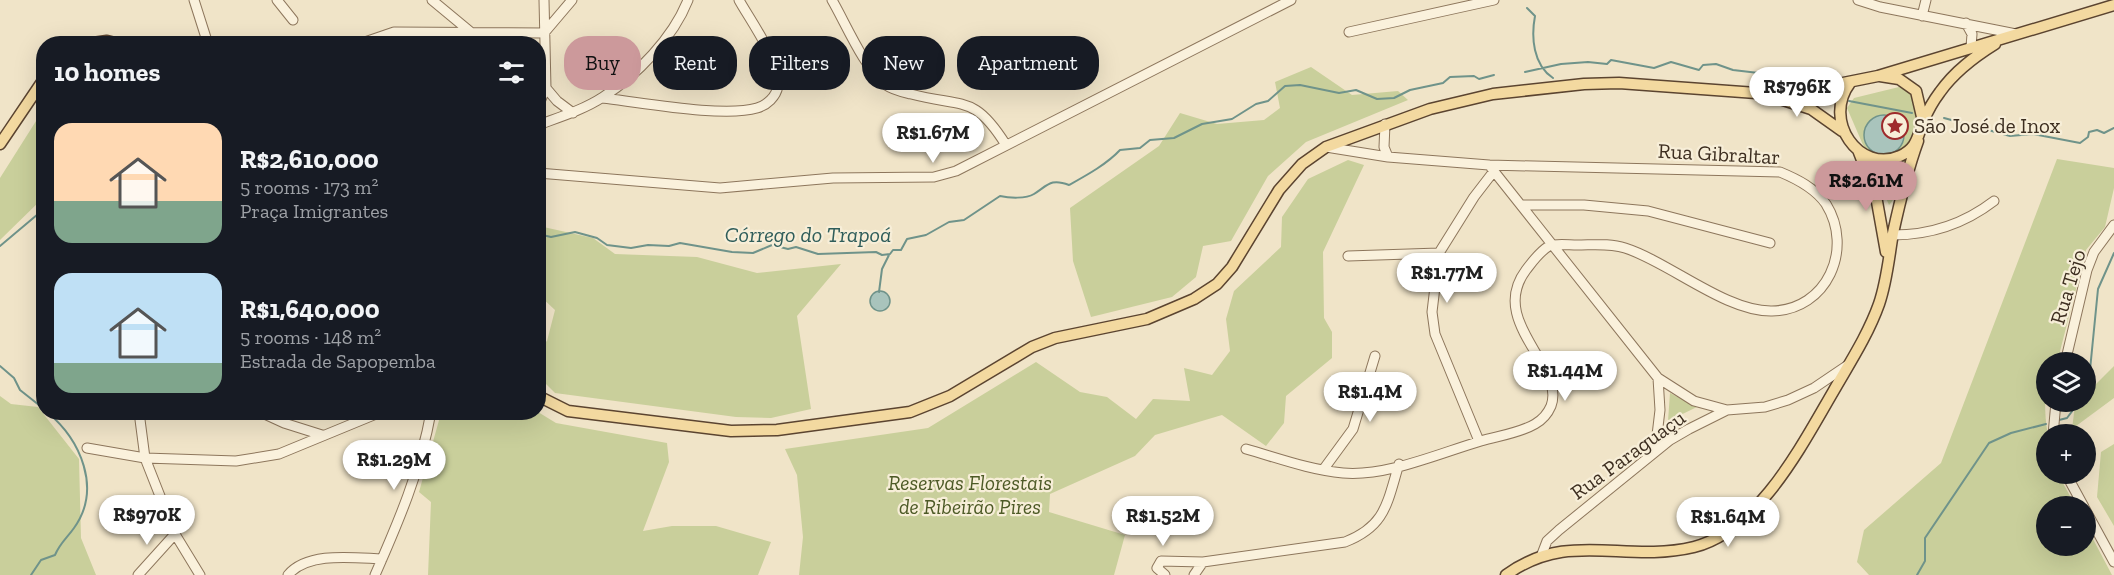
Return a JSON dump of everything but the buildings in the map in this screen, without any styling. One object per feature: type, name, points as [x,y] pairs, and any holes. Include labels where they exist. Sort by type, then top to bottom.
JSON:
[{"type":"main road","points":[[546,400],[568,411],[754,432],[910,412],[950,396],[1032,347],[1055,338],[1146,319],[1201,294],[1216,284],[1232,267],[1289,176],[1326,147],[1385,124],[1462,100],[1584,84],[1618,83],[1756,93],[1808,90],[1878,76],[2114,5]]},
{"type":"main road","points":[[1506,575],[1542,554],[1569,549],[1660,552],[1694,547],[1720,536],[1752,510],[1783,474],[1848,365],[1874,316],[1887,270],[1906,174],[1923,121],[1952,77],[1976,55],[2012,35]]},
{"type":"main road","points":[[1878,76],[1899,80],[1916,90],[1923,121]]},
{"type":"main road","points":[[1843,132],[1839,111],[1844,91],[1850,83]]},
{"type":"main road","points":[[0,144],[36,91]]},
{"type":"main road","points":[[1756,93],[1799,103],[1843,132],[1858,150],[1871,181],[1881,216],[1887,270]]},
{"type":"main road","points":[[1858,150],[1870,156],[1892,158],[1912,149],[1918,141]]},
{"type":"street","points":[[194,0],[205,36]]},
{"type":"street","points":[[277,0],[293,20]]},
{"type":"street","points":[[432,0],[473,34]]},
{"type":"street","points":[[544,0],[544,36]]},
{"type":"street","points":[[382,36],[394,32],[544,33],[572,0]]},
{"type":"street","points":[[546,122],[602,98],[651,55],[667,36],[688,0]]},
{"type":"street","points":[[602,98],[717,110],[742,110],[757,108],[774,97],[778,85],[773,60],[739,0]]},
{"type":"street","points":[[832,0],[873,70],[888,86],[921,97],[973,107],[992,123],[1006,146]]},
{"type":"street","points":[[1439,0],[1442,12]]},
{"type":"street","points":[[1349,32],[1494,0]]},
{"type":"street","points":[[1858,0],[2012,35]]},
{"type":"street","points":[[1922,16],[1926,0]]},
{"type":"street","points":[[546,174],[720,188],[833,178],[923,178],[956,171],[1287,1]]},
{"type":"street","points":[[1966,23],[1972,34],[1971,47]]},
{"type":"street","points":[[546,88],[557,101],[573,112]]},
{"type":"street","points":[[1385,124],[1384,147],[1388,157]]},
{"type":"street","name":"Rua Gibraltar","points":[[1326,147],[1388,157],[1492,168],[1780,172],[1799,180],[1826,204],[1836,228],[1837,249],[1834,269],[1821,291],[1790,309],[1771,311],[1757,310],[1729,300],[1623,247],[1551,245]]},
{"type":"street","points":[[1479,441],[1435,334],[1432,312],[1439,253],[1492,168],[1658,378],[1694,401],[1726,410]]},
{"type":"street","points":[[1893,235],[1924,233],[1960,223],[1994,201]]},
{"type":"street","points":[[1522,205],[1584,205],[1648,211],[1770,243]]},
{"type":"street","name":"Rua Tejo","points":[[2068,352],[2087,270],[2094,252],[2114,225]]},
{"type":"street","points":[[1246,448],[1323,470],[1359,473],[1399,465],[1535,424],[1550,408],[1551,392],[1548,379],[1521,327],[1515,295],[1521,277],[1536,257],[1551,245]]},
{"type":"street","points":[[1348,256],[1439,253]]},
{"type":"street","points":[[1323,470],[1353,429],[1375,357]]},
{"type":"street","name":"Rua Paraguaçu","points":[[1542,554],[1548,541],[1559,530],[1655,452],[1689,429],[1726,410],[1765,406],[1788,400],[1814,388],[1848,365]]},
{"type":"street","points":[[1655,452],[1660,410],[1658,378]]},
{"type":"street","points":[[140,420],[145,458],[175,534],[200,575]]},
{"type":"street","points":[[277,420],[322,435]]},
{"type":"street","points":[[87,448],[145,458],[236,460],[258,458],[279,454],[360,420]]},
{"type":"street","points":[[375,575],[417,468],[429,420]]},
{"type":"street","points":[[1165,575],[1157,568],[1161,561],[1203,562],[1345,542],[1365,534],[1378,522],[1386,507],[1399,465]]},
{"type":"street","points":[[2096,530],[2114,562]]},
{"type":"street","points":[[138,575],[175,534]]},
{"type":"street","points":[[288,575],[300,565],[317,560],[382,559]]},
{"type":"street","points":[[1194,575],[1203,562]]},
{"type":"green space","points":[[1311,67],[1352,95],[1398,91],[1408,100],[1306,142],[1268,176],[1231,241],[1203,246],[1196,277],[1172,297],[1091,317],[1073,261],[1070,208],[1159,146],[1180,113],[1217,124],[1264,120],[1280,108],[1275,82]]},
{"type":"green space","points":[[1899,87],[1914,95],[1918,101],[1919,110],[1908,161],[1898,190],[1889,205],[1847,108],[1854,98]]},
{"type":"green space","points":[[36,121],[36,205],[0,240],[0,178]]},
{"type":"green space","points":[[2057,159],[2114,168],[2114,188],[2105,227],[2086,250],[2060,352],[2036,352],[2036,412],[2045,412],[2046,424],[2036,424],[2036,484],[2063,484],[2070,496],[2036,496],[2036,556],[2096,556],[2096,545],[2112,575],[1869,575],[1857,562],[1864,530],[1941,463]]},
{"type":"green space","name":"Reservas Florestais de Ribeirão Pires","points":[[1348,160],[1364,165],[1323,252],[1324,318],[1332,332],[1332,358],[1286,396],[1284,423],[1266,446],[1222,415],[1155,435],[1135,456],[1050,494],[1049,512],[1125,535],[1114,575],[799,575],[803,537],[797,475],[785,449],[928,428],[1036,362],[1080,392],[1107,397],[1136,419],[1153,399],[1190,401],[1184,368],[1212,375],[1230,351],[1226,319],[1234,291],[1281,247],[1282,217],[1308,179]]},
{"type":"green space","points":[[546,228],[593,238],[615,254],[697,257],[757,273],[841,264],[797,316],[811,409],[771,418],[736,417],[555,393],[546,384],[546,342],[555,310],[546,302]]},
{"type":"green space","points":[[2114,366],[2114,398],[2096,411],[2096,384]]},
{"type":"green space","points":[[1670,393],[1697,407],[1668,421]]},
{"type":"green space","points":[[0,396],[11,404],[36,407],[36,420],[48,420],[79,459],[81,538],[96,575],[0,575]]},
{"type":"green space","points":[[2074,412],[2095,412],[2079,424],[2073,424]]},
{"type":"green space","points":[[546,417],[556,423],[667,443],[669,462],[643,531],[672,526],[716,526],[771,542],[758,575],[428,575],[431,502],[419,492],[439,420],[546,420]]},
{"type":"green space","points":[[2114,444],[2114,526],[2097,497],[2101,452]]},
{"type":"water","points":[[1884,115],[1898,121],[1904,135],[1898,149],[1884,155],[1870,149],[1864,135],[1870,121]]},
{"type":"water","points":[[880,291],[887,294],[890,301],[887,308],[880,311],[873,308],[870,301],[873,294]]},
{"type":"waterway","points":[[1527,8],[1535,16],[1533,33],[1537,58],[1541,66],[1553,78]]},
{"type":"waterway","name":"Córrego do Trapoá","points":[[1525,72],[1561,64],[1588,62],[1607,64],[1611,60],[1654,68],[1671,62],[1699,70],[1703,65],[1716,64],[1733,70],[1792,77],[1799,82],[1821,80]]},
{"type":"waterway","name":"Córrego do Trapoá","points":[[546,236],[551,237],[575,232],[597,238],[607,245],[631,248],[648,245],[669,246],[680,243],[732,252],[753,253],[772,245],[788,249],[796,247],[818,254],[876,252],[882,255],[890,254],[893,250],[901,250],[907,239],[926,235],[949,222],[964,220],[1000,196],[1027,197],[1054,182],[1069,185],[1103,165],[1120,150],[1140,148],[1150,140],[1174,138],[1202,124],[1232,119],[1256,104],[1268,101],[1285,86],[1300,85],[1339,93],[1356,90],[1377,99],[1394,98],[1410,90],[1443,83],[1450,77],[1474,76],[1479,79],[1494,75]]},
{"type":"waterway","points":[[1849,101],[1912,113]]},
{"type":"waterway","name":"Córrego do Trapoá","points":[[1944,118],[2010,136],[2033,134],[2080,143],[2088,137],[2089,132],[2097,130],[2104,133],[2114,128]]},
{"type":"waterway","name":"Córrego do Trapoá","points":[[0,246],[36,216]]},
{"type":"waterway","points":[[2092,352],[2098,289],[2114,253]]},
{"type":"waterway","points":[[879,292],[882,269],[889,255]]},
{"type":"waterway","points":[[0,366],[14,378],[20,390],[36,403]]},
{"type":"waterway","points":[[2059,420],[2067,418],[2072,412]]},
{"type":"waterway","points":[[31,575],[41,560],[55,555],[74,528],[82,513],[86,497],[87,482],[84,466],[70,436],[56,420]]},
{"type":"waterway","points":[[1917,575],[1925,561],[1925,538],[1989,443],[2011,433],[2036,427]]},
{"type":"place","name":"São José de Inox","points":[[1895,126]]}]
